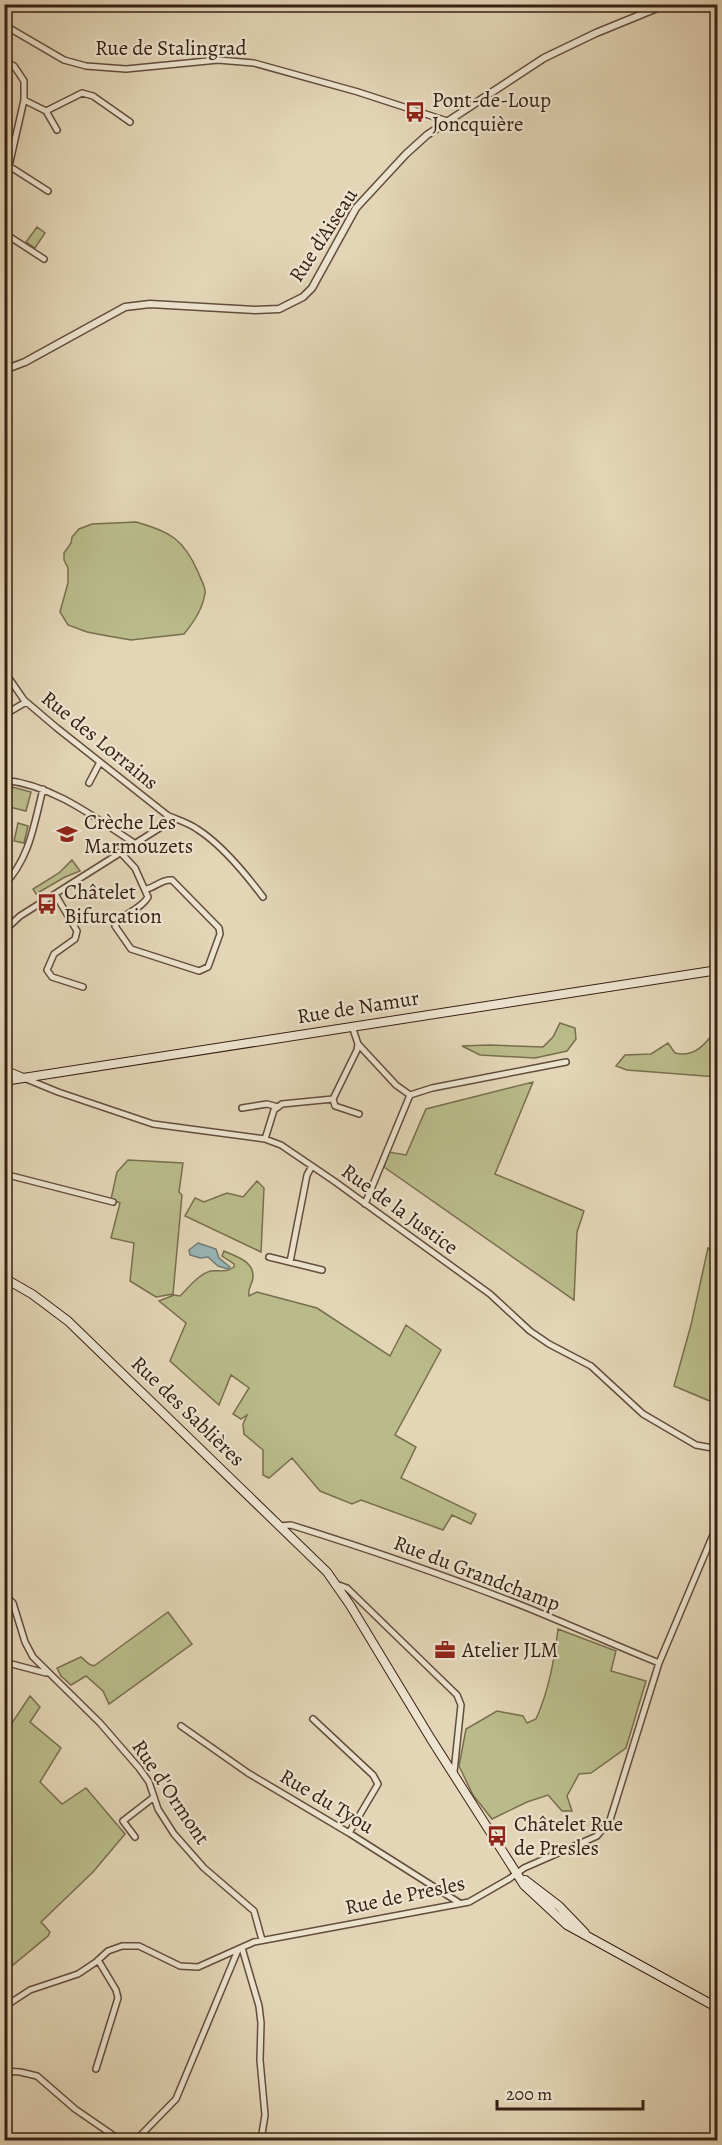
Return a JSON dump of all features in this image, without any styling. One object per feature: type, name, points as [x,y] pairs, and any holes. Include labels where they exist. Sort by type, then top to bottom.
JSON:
[{"type":"main road","name":"Rue de Namur","points":[[4,1081],[717,970]]},
{"type":"main road","points":[[4,1070],[22,1078]]},
{"type":"main road","name":"Rue des Sablières","points":[[4,1278],[32,1294],[68,1321],[327,1572],[524,1885],[538,1893],[570,1923],[596,1943],[717,2008]]},
{"type":"street","name":"Rue d'Aiseau","points":[[4,370],[25,362],[125,307],[150,304],[267,310],[279,309],[303,297],[312,288],[356,208],[406,154],[447,121],[544,58],[596,33],[667,4]]},
{"type":"street","name":"Rue de Stalingrad","points":[[4,25],[64,60],[86,66],[126,69],[218,60],[254,63],[358,92],[447,121]]},
{"type":"street","points":[[4,61],[14,66],[24,81],[24,99],[4,198]]},
{"type":"street","points":[[46,111],[82,93],[93,96],[130,122]]},
{"type":"street","points":[[24,99],[46,111],[57,129]]},
{"type":"street","points":[[4,142],[13,148]]},
{"type":"street","points":[[9,165],[48,191]]},
{"type":"street","points":[[4,233],[44,259]]},
{"type":"street","name":"Rue des Lorrains","points":[[4,670],[26,702],[174,819],[183,821],[203,833],[243,872],[263,897]]},
{"type":"street","points":[[4,715],[26,702]]},
{"type":"street","points":[[89,783],[100,762]]},
{"type":"street","points":[[4,780],[43,789],[74,805],[134,843]]},
{"type":"street","points":[[4,885],[14,875],[24,858],[43,789]]},
{"type":"street","points":[[4,931],[11,923],[55,894],[174,819]]},
{"type":"street","points":[[120,852],[135,868],[148,897],[144,903],[117,921],[115,926],[126,945],[130,949],[200,971],[205,970],[220,933],[219,928],[172,880],[146,889]]},
{"type":"street","points":[[55,894],[77,931],[75,939],[54,954],[47,970],[52,977],[83,987]]},
{"type":"street","points":[[4,916],[11,923]]},
{"type":"street","points":[[352,1026],[358,1044],[396,1085],[410,1095]]},
{"type":"street","points":[[358,1044],[333,1099],[335,1106],[359,1114]]},
{"type":"street","points":[[365,1204],[410,1095],[432,1088],[566,1062]]},
{"type":"street","name":"Rue de la Justice","points":[[22,1078],[153,1124],[265,1140],[281,1145],[490,1294],[530,1331],[549,1344],[591,1366],[643,1414],[696,1445],[717,1449]]},
{"type":"street","points":[[265,1140],[274,1110],[282,1104],[333,1099]]},
{"type":"street","points":[[242,1108],[267,1104],[278,1107]]},
{"type":"street","points":[[290,1262],[307,1175],[312,1166]]},
{"type":"street","points":[[4,1174],[113,1202]]},
{"type":"street","points":[[268,1257],[322,1270]]},
{"type":"street","name":"Rue de Presles","points":[[4,2007],[30,1990],[78,1974],[108,1951],[122,1946],[139,1946],[180,1966],[198,1967],[262,1940],[458,1902],[469,1902],[524,1868],[597,1836],[610,1820],[659,1663],[717,1523]]},
{"type":"street","name":"Rue du Grandchamp","points":[[280,1526],[291,1525],[433,1572],[528,1608],[659,1663]]},
{"type":"street","name":"Rue des Sablières","points":[[335,1584],[347,1588],[358,1598],[457,1695],[461,1705],[454,1772]]},
{"type":"street","name":"Rue d'Ormont","points":[[4,1594],[13,1603],[25,1642],[33,1657],[130,1757],[149,1782],[158,1809],[174,1834],[204,1868],[254,1911],[262,1940]]},
{"type":"street","points":[[351,1607],[358,1598]]},
{"type":"street","points":[[351,1607],[368,1608]]},
{"type":"street","points":[[4,1662],[48,1673]]},
{"type":"street","points":[[313,1719],[373,1775],[378,1784],[349,1833]]},
{"type":"street","name":"Rue du Tyou","points":[[181,1726],[248,1773],[458,1902]]},
{"type":"street","points":[[446,1761],[456,1758]]},
{"type":"street","points":[[135,1837],[123,1821],[154,1797]]},
{"type":"street","points":[[136,2140],[176,2099],[240,1949]]},
{"type":"street","points":[[240,1949],[260,2015],[260,2060],[265,2115],[261,2140]]},
{"type":"street","points":[[96,2069],[118,1998],[116,1990],[98,1960]]},
{"type":"street","points":[[4,2071],[37,2076],[75,2109],[120,2140]]},
{"type":"green space","points":[[37,227],[45,233],[35,248],[26,242]]},
{"type":"green space","points":[[136,522],[158,529],[174,538],[193,561],[205,591],[195,620],[184,634],[131,640],[87,632],[68,625],[60,612],[68,583],[68,568],[64,560],[64,553],[72,537],[79,529],[92,524]]},
{"type":"green space","points":[[5,785],[31,792],[26,811],[5,806]]},
{"type":"green space","points":[[18,823],[28,826],[24,843],[14,841]]},
{"type":"green space","points":[[72,860],[80,871],[36,894],[33,889],[59,873]]},
{"type":"green space","points":[[717,1018],[717,1077],[627,1070],[616,1066],[625,1055],[651,1054],[668,1043],[675,1053],[692,1052],[712,1035],[710,1031]]},
{"type":"green space","points":[[560,1023],[575,1028],[576,1039],[567,1051],[535,1058],[480,1055],[462,1046],[543,1047],[553,1037]]},
{"type":"green space","points":[[533,1082],[495,1174],[584,1211],[577,1232],[574,1300],[384,1167],[389,1152],[406,1155],[426,1109]]},
{"type":"green space","points":[[128,1160],[183,1163],[173,1294],[156,1297],[130,1281],[134,1243],[111,1238],[120,1203],[111,1199],[117,1172]]},
{"type":"green space","points":[[257,1181],[264,1188],[261,1252],[185,1216],[195,1198],[204,1202],[227,1193],[243,1197]]},
{"type":"green space","points":[[708,1248],[717,1253],[717,1404],[674,1386],[691,1325]]},
{"type":"green space","points":[[224,1251],[243,1260],[250,1267],[253,1277],[249,1296],[257,1292],[317,1308],[390,1356],[406,1325],[441,1350],[395,1435],[416,1447],[401,1478],[476,1514],[471,1524],[452,1515],[443,1530],[361,1500],[352,1504],[320,1491],[292,1458],[269,1478],[263,1475],[263,1450],[244,1434],[243,1424],[247,1415],[241,1419],[233,1414],[249,1388],[231,1375],[219,1405],[170,1361],[186,1323],[159,1301],[174,1295],[180,1296],[194,1281],[207,1272],[226,1271],[234,1267],[234,1264],[222,1256]]},
{"type":"green space","points":[[168,1612],[192,1644],[109,1704],[103,1691],[86,1676],[71,1685],[61,1676],[57,1668],[81,1657],[94,1666]]},
{"type":"green space","points":[[558,1629],[616,1651],[611,1671],[646,1681],[626,1748],[591,1773],[579,1774],[567,1796],[572,1811],[562,1811],[548,1795],[527,1802],[492,1819],[473,1795],[459,1766],[466,1729],[497,1711],[523,1716],[527,1723],[536,1719],[550,1675]]},
{"type":"green space","points":[[30,1696],[40,1707],[30,1722],[61,1748],[40,1782],[62,1804],[86,1788],[125,1834],[93,1872],[41,1922],[50,1932],[48,1936],[13,1965],[5,1968],[5,1717],[12,1723]]},
{"type":"water","points":[[198,1243],[216,1249],[219,1258],[230,1267],[228,1269],[218,1266],[208,1257],[200,1258],[190,1255],[189,1250]]},
{"type":"place","name":"Pont-de-Loup Joncquière","points":[[415,112]]},
{"type":"place","name":"Crèche Les Marmouzets","points":[[67,834]]},
{"type":"place","name":"Châtelet Bifurcation","points":[[47,904]]},
{"type":"place","name":"Atelier JLM","points":[[445,1650]]},
{"type":"place","name":"Châtelet Rue de Presles","points":[[497,1836]]}]
